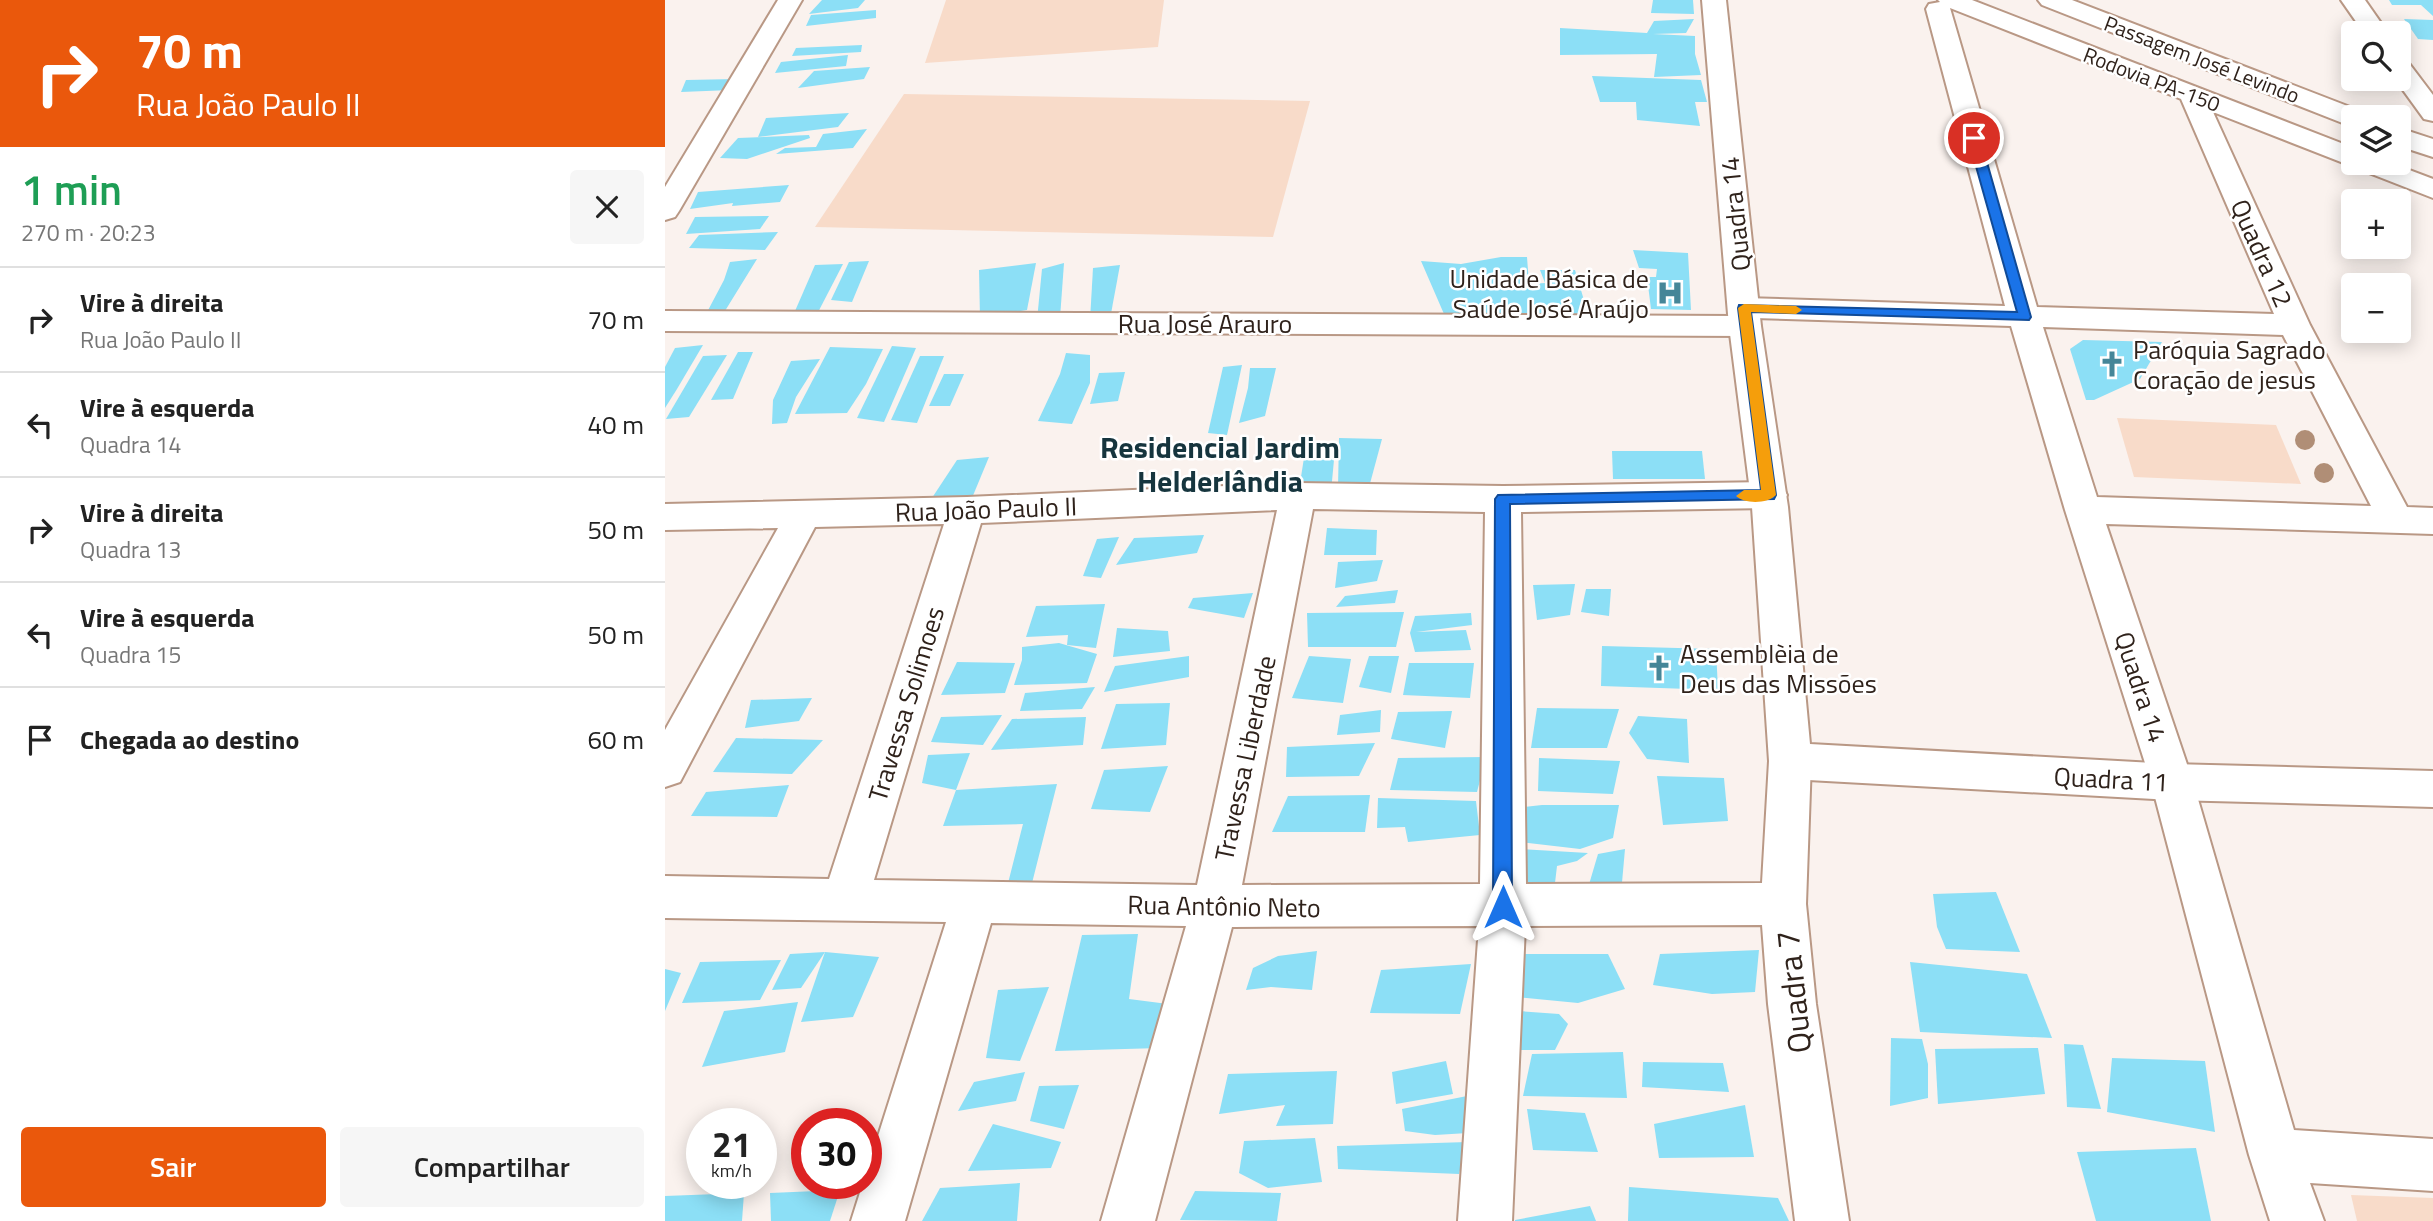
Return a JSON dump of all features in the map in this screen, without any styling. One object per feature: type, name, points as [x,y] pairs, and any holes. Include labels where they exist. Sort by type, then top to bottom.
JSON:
[{"type":"street","points":[[665,211],[790,0]]},
{"type":"street","name":"Quadra 14","points":[[1714,0],[1745,317],[1769,495],[1790,761]]},
{"type":"street","name":"Passagem José Levindo","points":[[2050,0],[2341,113]]},
{"type":"street","points":[[2353,0],[2368,21]]},
{"type":"street","name":"Quadra 14","points":[[1944,5],[2024,317],[2083,510],[2172,782],[2275,1155],[2297,1221]]},
{"type":"street","name":"Rodovia PA-150","points":[[1944,5],[2192,95],[2341,153]]},
{"type":"street","points":[[2411,81],[2429,103]]},
{"type":"street","name":"Quadra 12","points":[[2192,95],[2294,325],[2396,520]]},
{"type":"street","points":[[2411,141],[2433,149]]},
{"type":"street","points":[[2397,175],[2433,189]]},
{"type":"street","name":"Rua José Arauro","points":[[665,321],[2024,317],[2294,325]]},
{"type":"street","name":"Rua João Paulo II","points":[[665,517],[967,510],[1299,496],[1503,499],[1769,495]]},
{"type":"street","name":"Travessa Liberdade","points":[[1128,1221],[1215,906],[1299,496]]},
{"type":"street","points":[[1485,1221],[1503,907],[1503,499]]},
{"type":"street","name":"Travessa Solimoes","points":[[845,899],[967,510]]},
{"type":"street","points":[[2083,510],[2433,521]]},
{"type":"street","points":[[665,769],[804,514]]},
{"type":"street","name":"Quadra 11","points":[[1790,761],[2172,782],[2433,789]]},
{"type":"street","name":"Quadra 7","points":[[1790,761],[1783,904],[1792,1004],[1822,1221]]},
{"type":"street","name":"Rua Antônio Neto","points":[[665,897],[1215,906],[1783,904]]},
{"type":"street","points":[[878,1221],[975,901]]},
{"type":"street","points":[[2275,1155],[2433,1165]]},
{"type":"shaded area","points":[[946,0],[1164,0],[1158,47],[925,63]]},
{"type":"shaded area","points":[[904,94],[1310,101],[1273,237],[815,227]]},
{"type":"shaded area","points":[[2117,418],[2276,425],[2301,484],[2134,477]]},
{"type":"shaded area","points":[[2351,1195],[2433,1198],[2433,1221],[2357,1221]]},
{"type":"building","points":[[822,0],[865,0],[858,8],[809,14]]},
{"type":"building","points":[[1653,0],[1693,0],[1694,14],[1651,13]]},
{"type":"building","points":[[2389,0],[2433,0],[2433,16],[2421,5],[2392,5]]},
{"type":"building","points":[[876,10],[876,18],[806,26],[811,15]]},
{"type":"building","points":[[1694,19],[1686,33],[1653,34],[1695,36],[1695,54],[1701,75],[1654,77],[1657,54],[1560,55],[1560,28],[1647,33],[1654,21]]},
{"type":"building","points":[[2404,19],[2433,20],[2433,40],[2418,39],[2411,29],[2411,21]]},
{"type":"building","points":[[862,45],[861,52],[792,56],[796,48]]},
{"type":"building","points":[[848,55],[846,66],[775,73],[781,62]]},
{"type":"building","points":[[870,67],[864,79],[798,88],[814,71]]},
{"type":"building","points":[[1592,76],[1701,80],[1707,102],[1695,102],[1700,126],[1637,120],[1636,102],[1600,102]]},
{"type":"building","points":[[736,79],[731,90],[681,92],[686,80]]},
{"type":"building","points":[[849,113],[838,127],[758,137],[766,118]]},
{"type":"building","points":[[867,129],[853,148],[776,154],[785,148],[816,147],[823,134]]},
{"type":"building","points":[[809,135],[810,138],[747,159],[720,158],[738,138]]},
{"type":"building","points":[[789,185],[780,202],[732,206],[733,203],[690,209],[698,192]]},
{"type":"building","points":[[769,216],[760,229],[686,234],[695,217]]},
{"type":"building","points":[[778,232],[765,250],[689,248],[699,235]]},
{"type":"building","name":"Unidade Básica de Saúde José Araújo","points":[[1633,250],[1688,253],[1691,310],[1651,309],[1647,277],[1656,277],[1657,269],[1639,268]]},
{"type":"building","points":[[1501,257],[1527,257],[1529,284],[1545,283],[1540,270],[1575,270],[1589,317],[1530,318],[1444,314],[1421,261],[1461,264]]},
{"type":"building","points":[[757,259],[720,319],[705,316],[724,280],[730,262]]},
{"type":"building","points":[[869,261],[852,302],[831,300],[849,262]]},
{"type":"building","points":[[1036,263],[1027,310],[980,318],[979,270]]},
{"type":"building","points":[[1064,263],[1060,318],[1037,320],[1042,269]]},
{"type":"building","points":[[843,264],[814,320],[792,318],[815,265]]},
{"type":"building","points":[[1120,265],[1110,319],[1090,320],[1093,268]]},
{"type":"building","name":"Paróquia Sagrado Coração de jesus","points":[[2083,340],[2162,342],[2140,379],[2094,400],[2086,400],[2070,349]]},
{"type":"building","points":[[703,345],[665,408],[665,367],[675,348]]},
{"type":"building","points":[[892,346],[916,348],[884,422],[857,418]]},
{"type":"building","points":[[830,347],[883,349],[866,384],[847,413],[795,414]]},
{"type":"building","points":[[738,352],[753,352],[733,399],[711,400]]},
{"type":"building","points":[[1066,353],[1090,355],[1090,383],[1072,424],[1038,421],[1060,374]]},
{"type":"building","points":[[727,355],[689,417],[666,419],[703,356]]},
{"type":"building","points":[[920,356],[944,356],[917,423],[891,420]]},
{"type":"building","points":[[820,359],[796,397],[787,423],[772,424],[773,400],[791,361]]},
{"type":"building","points":[[1242,365],[1227,435],[1208,433],[1223,367]]},
{"type":"building","points":[[1250,368],[1276,368],[1265,416],[1239,423],[1248,388]]},
{"type":"building","points":[[1125,372],[1118,401],[1090,404],[1099,373]]},
{"type":"building","points":[[944,374],[964,374],[950,406],[929,406]]},
{"type":"building","points":[[1339,438],[1382,439],[1368,491],[1338,487]]},
{"type":"building","points":[[1306,445],[1335,449],[1331,492],[1298,496]]},
{"type":"building","points":[[1612,451],[1702,451],[1705,479],[1613,479]]},
{"type":"building","points":[[989,457],[967,510],[926,507],[957,460]]},
{"type":"building","points":[[1327,528],[1377,530],[1376,555],[1324,555]]},
{"type":"building","points":[[1204,535],[1197,553],[1116,565],[1134,538]]},
{"type":"building","points":[[1119,537],[1101,578],[1083,576],[1097,539]]},
{"type":"building","points":[[1383,560],[1377,581],[1335,588],[1338,562]]},
{"type":"building","points":[[1575,584],[1570,615],[1537,620],[1533,585]]},
{"type":"building","points":[[1586,589],[1611,589],[1609,616],[1581,612]]},
{"type":"building","points":[[1398,590],[1395,603],[1336,607],[1345,596]]},
{"type":"building","points":[[1253,593],[1244,618],[1188,608],[1193,598]]},
{"type":"building","points":[[1105,604],[1096,648],[1067,645],[1068,635],[1026,637],[1036,606]]},
{"type":"building","points":[[1404,612],[1396,647],[1308,647],[1307,613]]},
{"type":"building","points":[[1471,613],[1472,625],[1416,632],[1466,630],[1471,650],[1415,652],[1410,633],[1415,616]]},
{"type":"building","points":[[1117,628],[1168,631],[1170,651],[1113,657]]},
{"type":"building","points":[[1059,643],[1097,654],[1087,683],[1014,685],[1022,660],[1022,647]]},
{"type":"building","name":"Assemblèia de Deus das Missões","points":[[1602,646],[1716,649],[1718,690],[1601,686]]},
{"type":"building","points":[[1189,656],[1189,677],[1104,692],[1115,666]]},
{"type":"building","points":[[1309,656],[1351,659],[1343,703],[1292,698]]},
{"type":"building","points":[[1369,656],[1399,656],[1391,693],[1359,687]]},
{"type":"building","points":[[957,662],[1015,663],[1005,693],[941,695]]},
{"type":"building","points":[[1409,663],[1474,663],[1470,698],[1403,695]]},
{"type":"building","points":[[1095,687],[1082,709],[1020,711],[1025,693]]},
{"type":"building","points":[[812,698],[799,721],[745,728],[751,700]]},
{"type":"building","points":[[1170,703],[1166,745],[1101,749],[1116,704]]},
{"type":"building","points":[[1537,708],[1619,709],[1607,748],[1531,748]]},
{"type":"building","points":[[1381,710],[1380,732],[1337,735],[1340,715]]},
{"type":"building","points":[[1452,711],[1445,748],[1391,739],[1398,712]]},
{"type":"building","points":[[1002,715],[983,745],[931,742],[941,717]]},
{"type":"building","points":[[1638,716],[1687,719],[1689,763],[1647,759],[1629,733]]},
{"type":"building","points":[[1086,717],[1083,745],[991,750],[1012,719]]},
{"type":"building","points":[[736,738],[823,740],[792,774],[713,772]]},
{"type":"building","points":[[1375,743],[1359,776],[1286,777],[1287,747]]},
{"type":"building","points":[[970,753],[956,790],[922,783],[928,755]]},
{"type":"building","points":[[1486,757],[1477,792],[1390,790],[1398,758]]},
{"type":"building","points":[[1539,758],[1620,761],[1613,794],[1538,791]]},
{"type":"building","points":[[1168,766],[1150,812],[1091,809],[1104,770]]},
{"type":"building","points":[[1657,776],[1724,778],[1728,821],[1663,825]]},
{"type":"building","points":[[1057,784],[1029,895],[1005,895],[1023,824],[943,826],[956,790]]},
{"type":"building","points":[[789,785],[777,817],[691,816],[706,792]]},
{"type":"building","points":[[1370,795],[1365,832],[1272,832],[1288,796]]},
{"type":"building","points":[[1378,798],[1476,801],[1480,835],[1408,842],[1405,827],[1377,828]]},
{"type":"building","points":[[1619,805],[1613,838],[1580,849],[1520,842],[1524,807]]},
{"type":"building","points":[[1521,849],[1588,853],[1577,861],[1557,866],[1553,900],[1512,894]]},
{"type":"building","points":[[1625,849],[1620,905],[1585,898],[1598,854]]},
{"type":"building","points":[[1996,892],[2020,952],[1946,949],[1937,927],[1933,894]]},
{"type":"building","points":[[1138,934],[1129,999],[1168,1004],[1160,1048],[1055,1051],[1082,935]]},
{"type":"building","points":[[1759,950],[1755,992],[1712,994],[1653,985],[1660,954]]},
{"type":"building","points":[[1317,951],[1312,990],[1271,987],[1246,990],[1253,968],[1278,956]]},
{"type":"building","points":[[825,952],[801,988],[772,990],[790,954]]},
{"type":"building","points":[[825,952],[879,957],[853,1017],[801,1022]]},
{"type":"building","points":[[1518,954],[1608,954],[1625,989],[1578,1003],[1517,997]]},
{"type":"building","points":[[781,960],[760,1000],[682,1003],[700,962]]},
{"type":"building","points":[[1910,962],[2027,974],[2052,1038],[1920,1032]]},
{"type":"building","points":[[1471,964],[1460,1014],[1370,1013],[1381,970]]},
{"type":"building","points":[[665,969],[681,973],[665,1011]]},
{"type":"building","points":[[1049,987],[1020,1061],[986,1058],[998,990]]},
{"type":"building","points":[[798,1002],[785,1052],[702,1067],[724,1011]]},
{"type":"building","points":[[1519,1011],[1559,1014],[1568,1024],[1555,1050],[1520,1050]]},
{"type":"building","points":[[1891,1038],[1922,1039],[1928,1064],[1928,1098],[1890,1106]]},
{"type":"building","points":[[2064,1044],[2083,1045],[2101,1109],[2067,1107]]},
{"type":"building","points":[[2038,1048],[2045,1094],[1938,1104],[1935,1049]]},
{"type":"building","points":[[1623,1052],[1627,1098],[1523,1096],[1532,1054]]},
{"type":"building","points":[[2112,1058],[2205,1061],[2215,1132],[2107,1112]]},
{"type":"building","points":[[1446,1061],[1453,1094],[1396,1104],[1392,1072]]},
{"type":"building","points":[[1643,1062],[1723,1063],[1729,1092],[1642,1087]]},
{"type":"building","points":[[1337,1071],[1333,1124],[1276,1126],[1285,1105],[1219,1114],[1228,1074]]},
{"type":"building","points":[[1025,1072],[1016,1101],[958,1111],[974,1082]]},
{"type":"building","points":[[1079,1085],[1064,1129],[1030,1121],[1039,1086]]},
{"type":"building","points":[[1472,1095],[1468,1133],[1435,1135],[1405,1131],[1402,1109]]},
{"type":"building","points":[[1745,1105],[1754,1157],[1659,1158],[1654,1124]]},
{"type":"building","points":[[1527,1109],[1585,1113],[1598,1152],[1533,1150]]},
{"type":"building","points":[[993,1124],[1061,1142],[1051,1168],[968,1171]]},
{"type":"building","points":[[1315,1138],[1322,1182],[1268,1188],[1239,1173],[1244,1141]]},
{"type":"building","points":[[1468,1142],[1459,1174],[1338,1169],[1337,1146]]},
{"type":"building","points":[[2196,1148],[2211,1221],[2096,1221],[2077,1152]]},
{"type":"building","points":[[1020,1183],[1017,1221],[922,1221],[940,1188]]},
{"type":"building","points":[[1629,1187],[1778,1198],[1789,1221],[1628,1221]]},
{"type":"building","points":[[1195,1191],[1281,1193],[1277,1221],[1180,1220]]},
{"type":"building","points":[[791,1192],[791,1199],[837,1199],[830,1221],[771,1221],[770,1199],[777,1199],[777,1193]]},
{"type":"building","points":[[686,1195],[686,1199],[744,1199],[742,1221],[665,1221],[665,1196]]},
{"type":"building","points":[[1590,1206],[1596,1221],[1515,1221],[1515,1220]]},
{"type":"slow traffic","points":[[1744,496],[1769,495],[1744,308],[1796,310]]},
{"type":"place","name":"Unidade Básica de Saúde José Araújo","points":[[1670,293]]},
{"type":"place","name":"Paróquia Sagrado Coração de jesus","points":[[2112,364]]},
{"type":"place","name":"Assemblèia de Deus das Missões","points":[[1659,668]]},
{"type":"district","name":"Residencial Jardim Helderlândia","points":[[1220,464]]},
{"type":"route","points":[[1503,907],[1503,499],[1769,495],[1744,308],[2024,317],[1974,138]]}]
